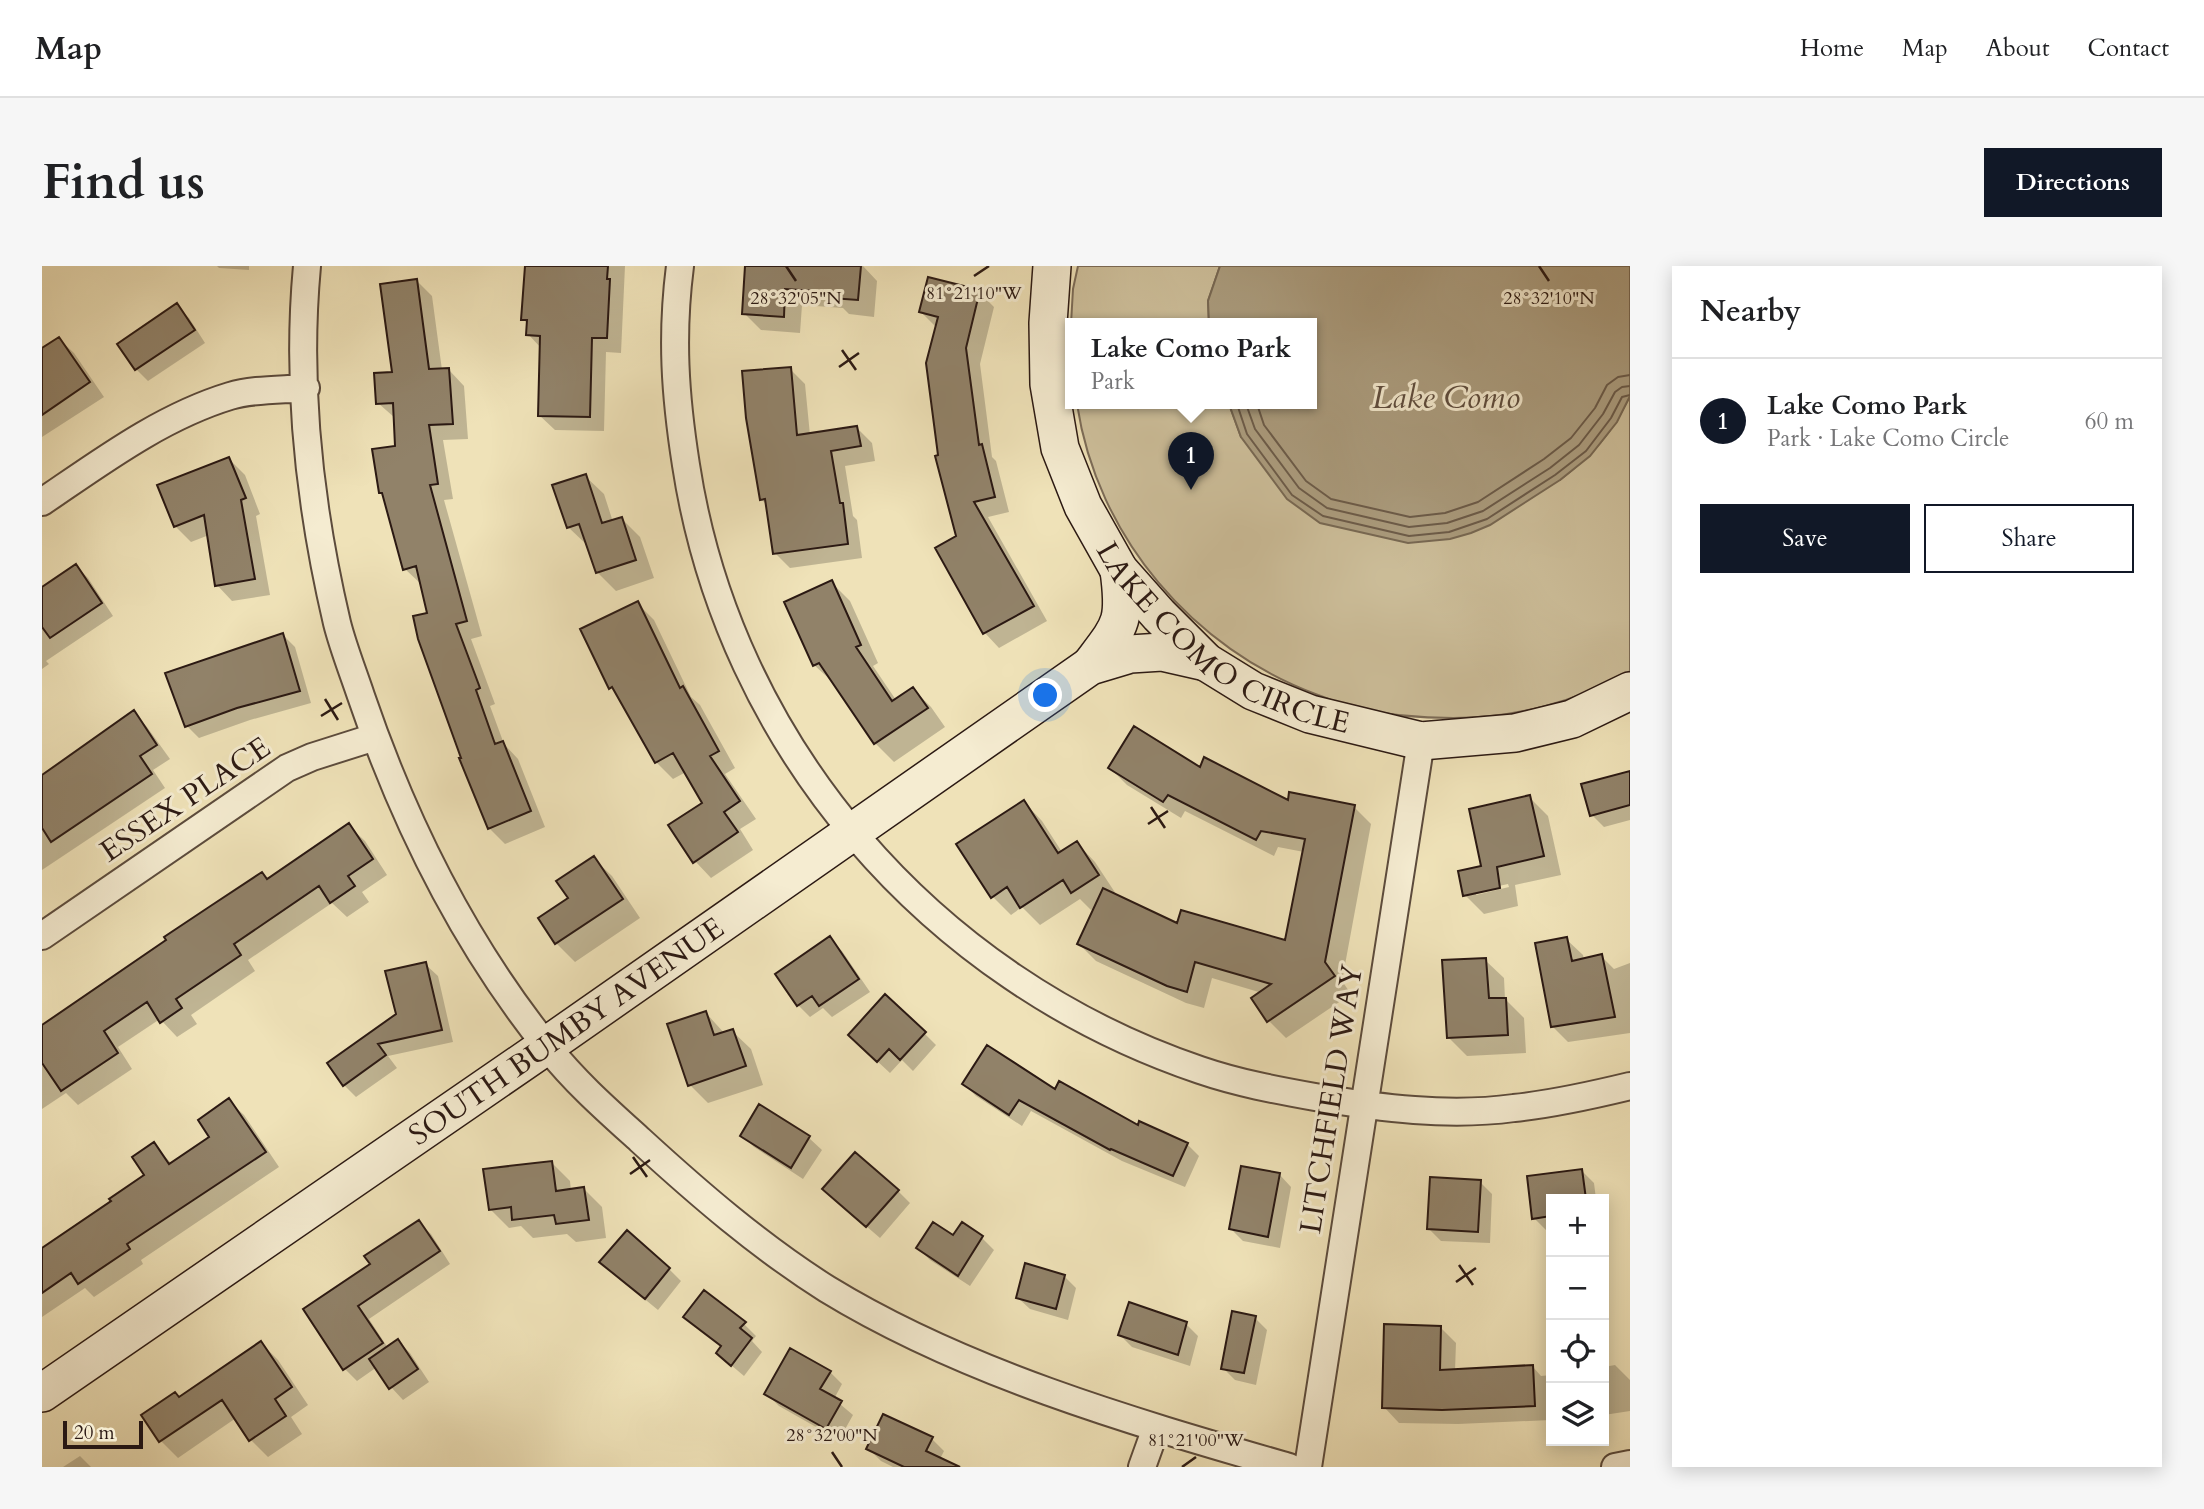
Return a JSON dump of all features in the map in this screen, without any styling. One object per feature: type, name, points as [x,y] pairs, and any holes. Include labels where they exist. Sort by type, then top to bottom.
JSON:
[{"type":"street","points":[[307,266],[304,299],[307,444],[317,524],[338,626],[375,737],[411,822],[485,961],[547,1046],[578,1083],[708,1202],[774,1253],[827,1289],[932,1344],[1002,1373],[1156,1428],[1289,1467]]},
{"type":"street","points":[[680,266],[674,352],[676,401],[690,494],[706,561],[721,608],[746,666],[792,751],[851,832],[892,878],[956,936],[1019,981],[1132,1044],[1201,1070],[1261,1087],[1364,1105],[1439,1111],[1513,1109],[1630,1086]]},
{"type":"street","name":"LAKE COMO CIRCLE","points":[[1052,266],[1048,323],[1049,384],[1060,448],[1083,506],[1119,570],[1158,615],[1206,662],[1253,691],[1310,714],[1421,741],[1515,733],[1572,719],[1630,691]]},
{"type":"street","points":[[42,502],[108,457],[182,413],[233,395],[306,388]]},
{"type":"street","name":"SOUTH BUMBY AVENUE","points":[[1090,666],[1120,624],[1124,605],[1119,570]]},
{"type":"street","name":"SOUTH BUMBY AVENUE","points":[[42,1393],[547,1046],[1090,666],[1130,654],[1162,652],[1206,662]]},
{"type":"street","name":"ESSEX PLACE","points":[[42,936],[287,768],[375,737]]},
{"type":"street","name":"LITCHFIELD WAY","points":[[1308,1467],[1421,741]]},
{"type":"street","points":[[1142,1467],[1156,1428]]},
{"type":"street","points":[[1615,1467],[1630,1464]]},
{"type":"shaded area","points":[[1078,266],[1220,266],[1208,301],[1209,318],[1071,318]]},
{"type":"shaded area","points":[[1630,396],[1630,671],[1589,691],[1545,706],[1499,715],[1453,718],[1415,717],[1340,704],[1273,675],[1230,649],[1192,618],[1158,582],[1129,542],[1106,499],[1088,453],[1078,409],[1231,409],[1241,437],[1560,480],[1600,443]]},
{"type":"water","name":"Lake Como","points":[[1220,266],[1630,266],[1630,396],[1617,422],[1590,456],[1560,480],[1490,525],[1471,533],[1450,539],[1408,543],[1320,523],[1287,499],[1241,437],[1231,409],[1317,409],[1317,318],[1209,318],[1208,301]]},
{"type":"building","points":[[525,266],[608,266],[607,279],[610,279],[607,338],[592,338],[590,417],[538,416],[540,336],[526,335],[527,320],[521,320]]},
{"type":"building","points":[[745,266],[861,266],[858,300],[831,298],[831,292],[785,289],[784,317],[742,314]]},
{"type":"building","points":[[928,277],[980,290],[966,348],[979,445],[982,444],[995,497],[974,502],[1034,606],[983,634],[935,548],[956,536],[935,456],[938,455],[926,363],[938,317],[919,312]]},
{"type":"building","points":[[417,279],[429,369],[449,368],[453,424],[429,425],[438,484],[430,485],[467,621],[456,624],[480,688],[476,690],[495,744],[503,741],[531,811],[488,829],[459,758],[418,639],[413,616],[427,613],[416,566],[403,570],[382,493],[379,493],[372,449],[395,446],[393,403],[376,404],[374,373],[392,372],[380,284]]},
{"type":"building","points":[[177,303],[195,330],[135,370],[117,344]]},
{"type":"building","points":[[59,337],[90,382],[42,415],[42,348]]},
{"type":"building","points":[[791,367],[797,435],[857,426],[861,446],[831,451],[840,503],[843,503],[848,544],[773,554],[765,499],[760,500],[746,418],[742,371]]},
{"type":"building","points":[[229,457],[246,498],[241,500],[255,579],[215,586],[204,515],[174,527],[157,485]]},
{"type":"building","points":[[586,474],[602,523],[622,517],[636,560],[596,573],[579,524],[567,528],[552,485]]},
{"type":"building","points":[[76,564],[102,603],[50,638],[42,627],[42,587]]},
{"type":"building","points":[[832,580],[861,645],[856,647],[892,701],[913,687],[928,708],[874,744],[819,663],[813,666],[784,602]]},
{"type":"building","points":[[638,601],[680,688],[683,686],[719,751],[710,756],[740,801],[724,812],[738,832],[693,863],[668,825],[702,803],[673,753],[655,763],[612,687],[609,689],[580,629]]},
{"type":"building","points":[[283,633],[300,691],[237,708],[185,727],[165,673]]},
{"type":"building","points":[[134,710],[157,745],[140,756],[152,774],[51,842],[42,828],[42,775]]},
{"type":"building","points":[[1134,726],[1200,767],[1204,757],[1288,800],[1289,792],[1355,805],[1325,962],[1335,976],[1267,1022],[1251,998],[1271,984],[1195,962],[1187,992],[1167,986],[1077,944],[1103,888],[1177,923],[1181,910],[1285,940],[1305,839],[1261,831],[1256,840],[1168,795],[1163,802],[1108,768]]},
{"type":"building","points":[[1630,771],[1630,805],[1590,816],[1581,784]]},
{"type":"building","points":[[1530,795],[1544,856],[1497,867],[1500,888],[1463,896],[1458,871],[1481,866],[1469,809]]},
{"type":"building","points":[[1024,800],[1058,853],[1077,841],[1099,875],[1071,893],[1063,880],[1020,908],[1007,887],[991,898],[956,844]]},
{"type":"building","points":[[349,823],[373,859],[348,876],[355,886],[330,903],[319,886],[234,944],[241,955],[176,999],[182,1008],[160,1023],[147,1002],[104,1031],[118,1053],[61,1091],[42,1063],[42,1025],[166,940],[164,937],[262,872],[267,879]]},
{"type":"building","points":[[594,856],[623,899],[555,944],[538,918],[568,898],[556,881]]},
{"type":"building","points":[[830,936],[859,979],[819,1006],[812,996],[797,1006],[775,974]]},
{"type":"building","points":[[1567,937],[1572,961],[1602,954],[1615,1017],[1551,1027],[1535,943]]},
{"type":"building","points":[[1486,958],[1489,998],[1506,998],[1508,1035],[1447,1038],[1442,960]]},
{"type":"building","points":[[426,962],[442,1030],[378,1044],[386,1055],[343,1086],[327,1063],[396,1014],[385,971]]},
{"type":"building","points":[[885,994],[926,1032],[900,1060],[889,1049],[877,1062],[848,1035]]},
{"type":"building","points":[[706,1011],[714,1035],[733,1029],[746,1066],[688,1086],[667,1024]]},
{"type":"building","points":[[987,1045],[1055,1089],[1059,1081],[1138,1125],[1139,1121],[1188,1143],[1173,1176],[1110,1150],[1019,1100],[1009,1115],[962,1084]]},
{"type":"building","points":[[229,1098],[266,1152],[127,1244],[130,1249],[78,1284],[71,1273],[42,1293],[42,1248],[144,1175],[132,1157],[154,1142],[169,1164],[209,1137],[198,1120]]},
{"type":"building","points":[[759,1104],[810,1136],[791,1168],[740,1136]]},
{"type":"building","points":[[855,1152],[899,1190],[866,1227],[822,1189]]},
{"type":"building","points":[[552,1161],[556,1191],[584,1187],[589,1220],[556,1224],[554,1215],[512,1220],[511,1207],[489,1210],[483,1169]]},
{"type":"building","points":[[1241,1166],[1280,1173],[1268,1237],[1229,1229]]},
{"type":"building","points":[[1582,1169],[1585,1194],[1546,1194],[1546,1217],[1532,1219],[1527,1176]]},
{"type":"building","points":[[1430,1177],[1481,1180],[1478,1232],[1427,1229]]},
{"type":"building","points":[[419,1220],[440,1251],[358,1306],[383,1343],[343,1370],[303,1309],[370,1264],[364,1256]]},
{"type":"building","points":[[933,1222],[953,1235],[962,1222],[983,1236],[958,1276],[916,1248]]},
{"type":"building","points":[[627,1230],[670,1268],[645,1299],[599,1262]]},
{"type":"building","points":[[1025,1263],[1065,1275],[1056,1309],[1016,1298]]},
{"type":"building","points":[[704,1290],[746,1322],[740,1328],[752,1338],[731,1366],[716,1353],[721,1346],[683,1317]]},
{"type":"building","points":[[1129,1302],[1187,1322],[1178,1355],[1118,1335]]},
{"type":"building","points":[[1232,1311],[1256,1316],[1244,1373],[1221,1369]]},
{"type":"building","points":[[1384,1324],[1441,1326],[1440,1370],[1533,1365],[1535,1406],[1442,1410],[1382,1408]]},
{"type":"building","points":[[398,1339],[418,1369],[389,1389],[369,1359]]},
{"type":"building","points":[[261,1341],[292,1387],[275,1399],[286,1416],[249,1441],[222,1400],[159,1442],[141,1415],[175,1392],[179,1397]]},
{"type":"building","points":[[790,1348],[831,1371],[820,1389],[842,1401],[826,1429],[764,1394]]},
{"type":"building","points":[[883,1414],[933,1437],[926,1451],[960,1467],[904,1467],[866,1449]]},
{"type":"place","name":"Lake Como Park","points":[[1191,490]]}]
